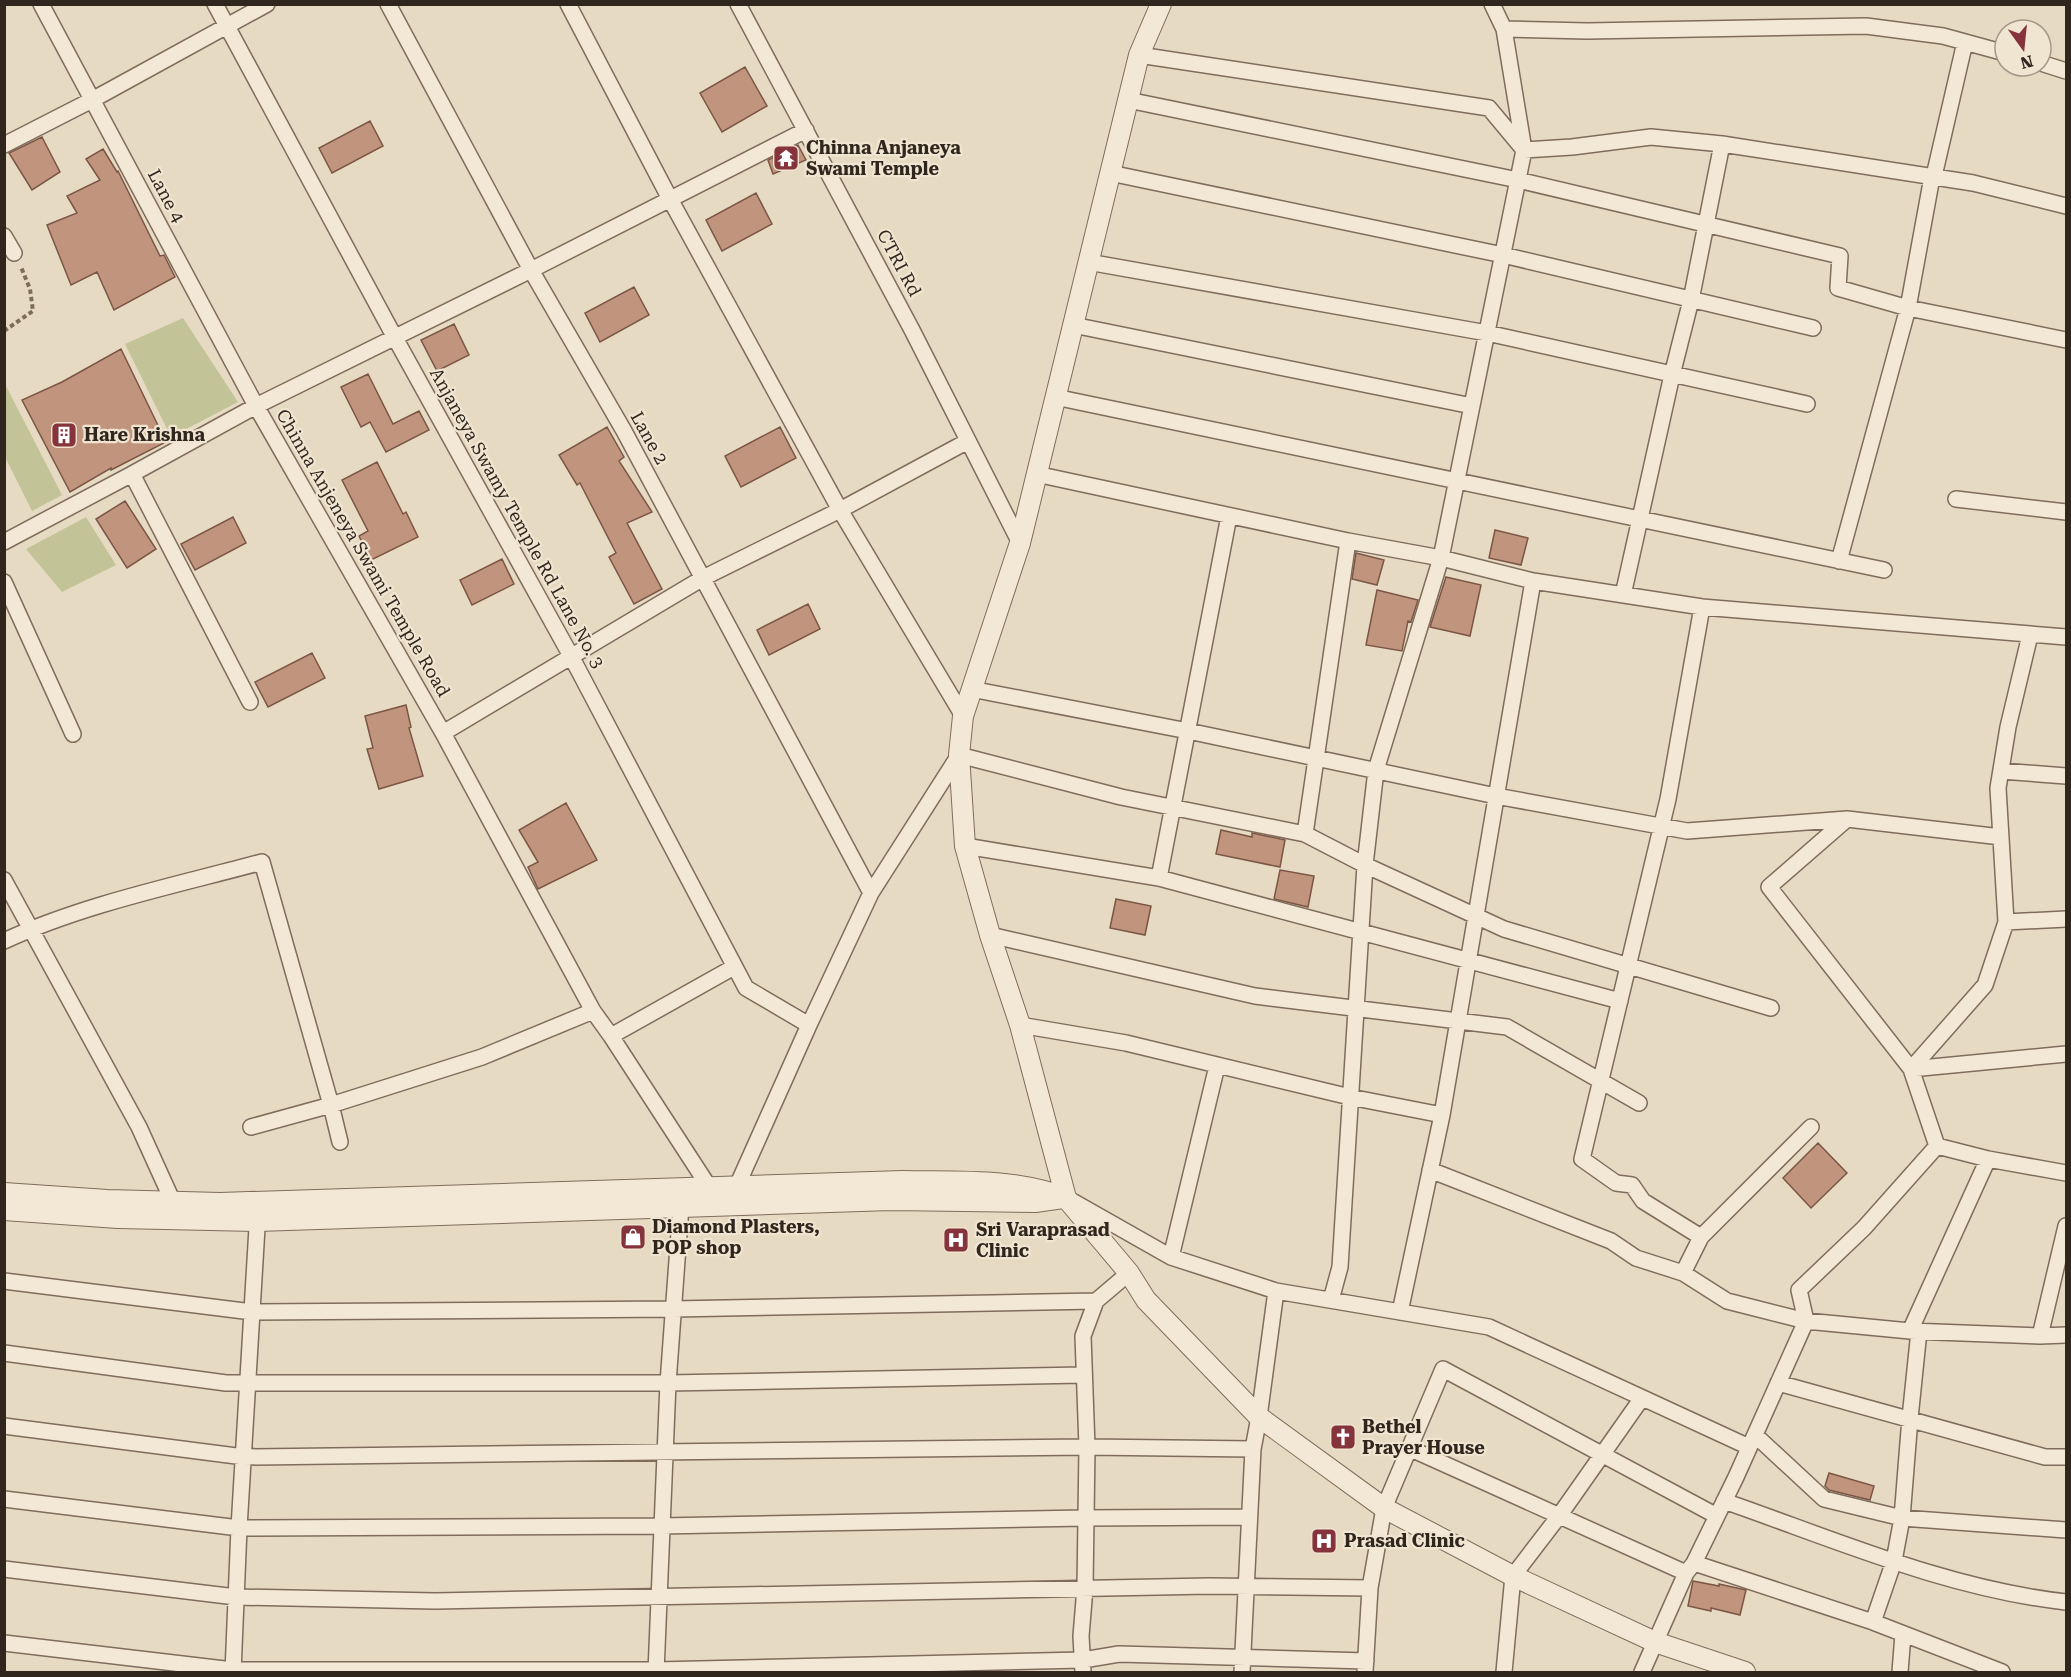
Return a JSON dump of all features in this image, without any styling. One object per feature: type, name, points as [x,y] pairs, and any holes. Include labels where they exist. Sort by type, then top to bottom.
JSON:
[{"type":"street","name":"Lane 4","points":[[41,4],[256,406]]},
{"type":"street","name":"Anjaneya Swamy Temple Rd Lane No. 3","points":[[215,4],[394,336],[571,656],[746,988],[809,1025]]},
{"type":"street","points":[[4,145],[92,100],[267,4]]},
{"type":"street","name":"Lane 2","points":[[388,4],[531,270],[624,432],[871,893]]},
{"type":"street","points":[[568,4],[670,199],[840,510],[963,716]]},
{"type":"street","name":"CTRI Rd","points":[[738,4],[907,320],[1020,543]]},
{"type":"street","points":[[1161,4],[1139,55],[1020,543],[963,716],[959,755],[965,846],[990,936],[1020,1025],[1065,1198],[1129,1273],[1146,1300],[1259,1417],[1384,1508],[1513,1576],[1654,1642],[1745,1672]]},
{"type":"street","points":[[1331,1300],[1340,1268],[1360,932],[1376,770],[1441,558],[1524,150],[1504,30],[1492,4]]},
{"type":"street","points":[[1504,30],[1587,31],[1866,26],[1943,36],[1993,50]]},
{"type":"street","points":[[1839,561],[1908,308],[1934,176],[1965,42]]},
{"type":"street","points":[[1139,55],[1489,108],[1524,150]]},
{"type":"street","points":[[1128,100],[1518,180],[1839,256],[1838,288],[1908,308],[2067,340]]},
{"type":"street","name":"Chinna Anjeneya Swami Temple Road","points":[[709,1187],[611,1036],[592,1011],[443,733],[256,406],[806,130]]},
{"type":"street","points":[[1524,150],[1572,147],[1651,137],[1722,144],[1973,183],[2067,206]]},
{"type":"street","points":[[1623,595],[1691,300],[1722,144]]},
{"type":"street","points":[[1110,173],[1503,255],[1813,328]]},
{"type":"street","points":[[4,236],[16,256]]},
{"type":"street","points":[[1088,262],[1487,333],[1807,405]]},
{"type":"street","points":[[1073,325],[1472,406]]},
{"type":"street","points":[[1055,398],[1884,570]]},
{"type":"street","points":[[4,542],[256,406]]},
{"type":"street","points":[[443,733],[703,578],[840,510],[968,441]]},
{"type":"street","points":[[134,473],[132,474],[250,702]]},
{"type":"street","points":[[1036,474],[1348,541],[1441,558],[1533,581],[1702,607],[2067,637]]},
{"type":"street","points":[[1956,499],[2067,512]]},
{"type":"street","points":[[1159,878],[1229,516]]},
{"type":"street","points":[[1305,834],[1348,541]]},
{"type":"street","points":[[1400,1312],[1442,1114],[1533,581]]},
{"type":"street","points":[[4,582],[73,734]]},
{"type":"street","points":[[1701,1237],[1643,1201],[1632,1185],[1616,1183],[1582,1159],[1668,799],[1702,607]]},
{"type":"street","points":[[1911,1069],[1985,985],[2006,922],[1998,788],[2008,727],[2030,635]]},
{"type":"street","points":[[971,689],[1188,731],[1496,796],[1687,831],[1847,819],[2001,837]]},
{"type":"street","points":[[737,1186],[871,893],[959,755]]},
{"type":"street","points":[[959,755],[1121,797],[1305,834],[1365,865],[1504,929],[1771,1008]]},
{"type":"street","points":[[2001,771],[2067,776]]},
{"type":"street","points":[[1847,819],[1769,887],[1911,1069],[1937,1146]]},
{"type":"street","points":[[965,846],[1159,878],[1620,1001]]},
{"type":"street","points":[[4,941],[32,928],[102,906],[262,862],[332,1105],[340,1142]]},
{"type":"street","points":[[4,880],[139,1126],[173,1202]]},
{"type":"street","points":[[2006,922],[2067,919]]},
{"type":"street","points":[[990,936],[1255,996],[1507,1027],[1639,1103]]},
{"type":"street","points":[[611,1036],[734,967]]},
{"type":"street","points":[[251,1127],[332,1105],[482,1057],[592,1011]]},
{"type":"street","points":[[1020,1025],[1126,1043],[1350,1097],[1442,1114]]},
{"type":"street","points":[[1911,1069],[2067,1054]]},
{"type":"street","points":[[1172,1257],[1217,1066]]},
{"type":"street","points":[[1683,1273],[1701,1237],[1810,1127]]},
{"type":"street","points":[[1937,1146],[1988,1159],[2067,1173]]},
{"type":"street","points":[[1642,1672],[1654,1642],[1717,1516],[1806,1321],[1799,1290],[1863,1228],[1937,1146]]},
{"type":"street","points":[[1873,1622],[1894,1561],[1902,1518],[1915,1331],[1988,1159]]},
{"type":"street","points":[[1430,1170],[1611,1241],[1636,1258],[1683,1273],[1727,1301],[1806,1321],[1915,1331],[2067,1335]]},
{"type":"street","points":[[4,1210],[118,1218],[709,1187],[903,1181],[1015,1184],[1046,1190],[1065,1198],[1172,1257],[1276,1291],[1489,1327],[1642,1398],[1752,1441],[1824,1499],[1902,1518],[2067,1530]]},
{"type":"street","points":[[4,1193],[173,1202],[258,1212],[681,1206],[891,1200],[1035,1203],[1065,1198]]},
{"type":"street","points":[[656,1671],[668,1383],[681,1206]]},
{"type":"street","points":[[233,1671],[258,1212]]},
{"type":"street","points":[[2040,1336],[2067,1226]]},
{"type":"street","points":[[1083,1666],[1080,1636],[1085,1588],[1087,1447],[1083,1336],[1096,1301],[1129,1273]]},
{"type":"street","points":[[4,1281],[252,1312],[674,1309],[1096,1301]]},
{"type":"street","points":[[1242,1665],[1253,1449],[1276,1291]]},
{"type":"street","points":[[4,1353],[226,1383],[668,1383],[1083,1375]]},
{"type":"street","points":[[4,1643],[233,1671],[656,1671],[1083,1666],[1119,1654],[1242,1665],[1366,1667],[1370,1588],[1384,1508],[1443,1370],[1717,1516]]},
{"type":"street","points":[[1778,1383],[2045,1457],[2067,1457]]},
{"type":"street","points":[[1504,1672],[1513,1576],[1559,1516],[1642,1398]]},
{"type":"street","points":[[4,1426],[244,1457],[1087,1447],[1253,1449]]},
{"type":"street","points":[[1411,1449],[1559,1516],[1690,1568],[1873,1622],[2002,1672]]},
{"type":"street","points":[[4,1499],[239,1528],[661,1526],[1250,1517]]},
{"type":"street","points":[[1724,1501],[1923,1571],[2031,1598],[2067,1602]]},
{"type":"street","points":[[4,1569],[236,1597],[435,1601],[1085,1588],[1370,1588]]},
{"type":"street","points":[[1900,1672],[1904,1634]]},
{"type":"path","points":[[4,331],[33,311],[30,289],[16,256]]},
{"type":"green space","points":[[183,318],[238,402],[171,437],[125,344]]},
{"type":"green space","points":[[4,382],[62,495],[32,511],[5,457]]},
{"type":"green space","points":[[86,517],[116,565],[62,592],[26,549]]},
{"type":"building","points":[[745,67],[767,106],[722,132],[700,93]]},
{"type":"building","points":[[370,121],[383,146],[332,173],[319,148]]},
{"type":"building","points":[[42,137],[60,172],[32,190],[9,153]]},
{"type":"building","name":"Chinna Anjaneya Swami Temple","points":[[798,145],[806,160],[773,174],[768,160]]},
{"type":"building","points":[[103,149],[118,171],[160,256],[164,255],[175,277],[114,310],[97,272],[71,285],[47,225],[77,213],[67,196],[100,180],[86,159]]},
{"type":"building","points":[[756,193],[772,224],[722,251],[706,220]]},
{"type":"building","points":[[634,287],[649,315],[600,342],[585,313]]},
{"type":"building","points":[[454,324],[469,355],[437,371],[421,340]]},
{"type":"building","points":[[121,349],[166,442],[111,470],[111,468],[70,492],[22,400],[62,382]]},
{"type":"building","points":[[368,374],[393,424],[419,411],[429,430],[386,452],[370,422],[361,427],[341,387]]},
{"type":"building","points":[[607,427],[624,457],[619,461],[652,512],[627,523],[662,589],[634,604],[609,557],[616,553],[580,483],[577,485],[559,455]]},
{"type":"building","points":[[780,427],[796,458],[741,487],[725,456]]},
{"type":"building","points":[[377,462],[403,514],[406,512],[418,537],[371,560],[359,536],[368,531],[342,480]]},
{"type":"building","points":[[125,501],[156,549],[127,568],[96,519]]},
{"type":"building","points":[[233,517],[246,543],[195,570],[181,544]]},
{"type":"building","points":[[1495,530],[1528,538],[1521,565],[1489,558]]},
{"type":"building","points":[[1356,553],[1384,560],[1377,585],[1352,579]]},
{"type":"building","points":[[502,559],[514,584],[472,605],[460,580]]},
{"type":"building","points":[[1446,577],[1481,585],[1470,636],[1430,627]]},
{"type":"building","points":[[1377,590],[1418,600],[1411,622],[1408,621],[1402,651],[1366,645]]},
{"type":"building","points":[[808,604],[820,629],[769,655],[757,630]]},
{"type":"building","points":[[312,653],[325,678],[268,707],[255,682]]},
{"type":"building","points":[[406,705],[411,727],[409,728],[423,776],[379,789],[367,749],[373,748],[365,716]]},
{"type":"building","points":[[566,803],[597,860],[538,889],[528,867],[538,862],[519,830]]},
{"type":"building","points":[[1221,830],[1252,837],[1252,833],[1285,840],[1280,867],[1216,854]]},
{"type":"building","points":[[1280,870],[1314,876],[1308,907],[1274,899]]},
{"type":"building","points":[[1116,899],[1151,906],[1145,935],[1110,928]]},
{"type":"building","points":[[1818,1143],[1847,1173],[1811,1208],[1783,1178]]},
{"type":"building","points":[[1829,1473],[1874,1486],[1870,1500],[1829,1490],[1825,1486]]},
{"type":"building","points":[[1693,1581],[1746,1590],[1740,1615],[1711,1608],[1711,1611],[1688,1606]]},
{"type":"place","name":"Chinna Anjaneya Swami Temple","points":[[786,158]]},
{"type":"place","name":"Hare Krishna","points":[[64,435]]},
{"type":"place","name":"Diamond Plasters, POP shop","points":[[633,1237]]},
{"type":"place","name":"Sri Varaprasad Clinic","points":[[956,1240]]},
{"type":"place","name":"Bethel Prayer House","points":[[1343,1437]]},
{"type":"place","name":"Prasad Clinic","points":[[1324,1541]]}]
